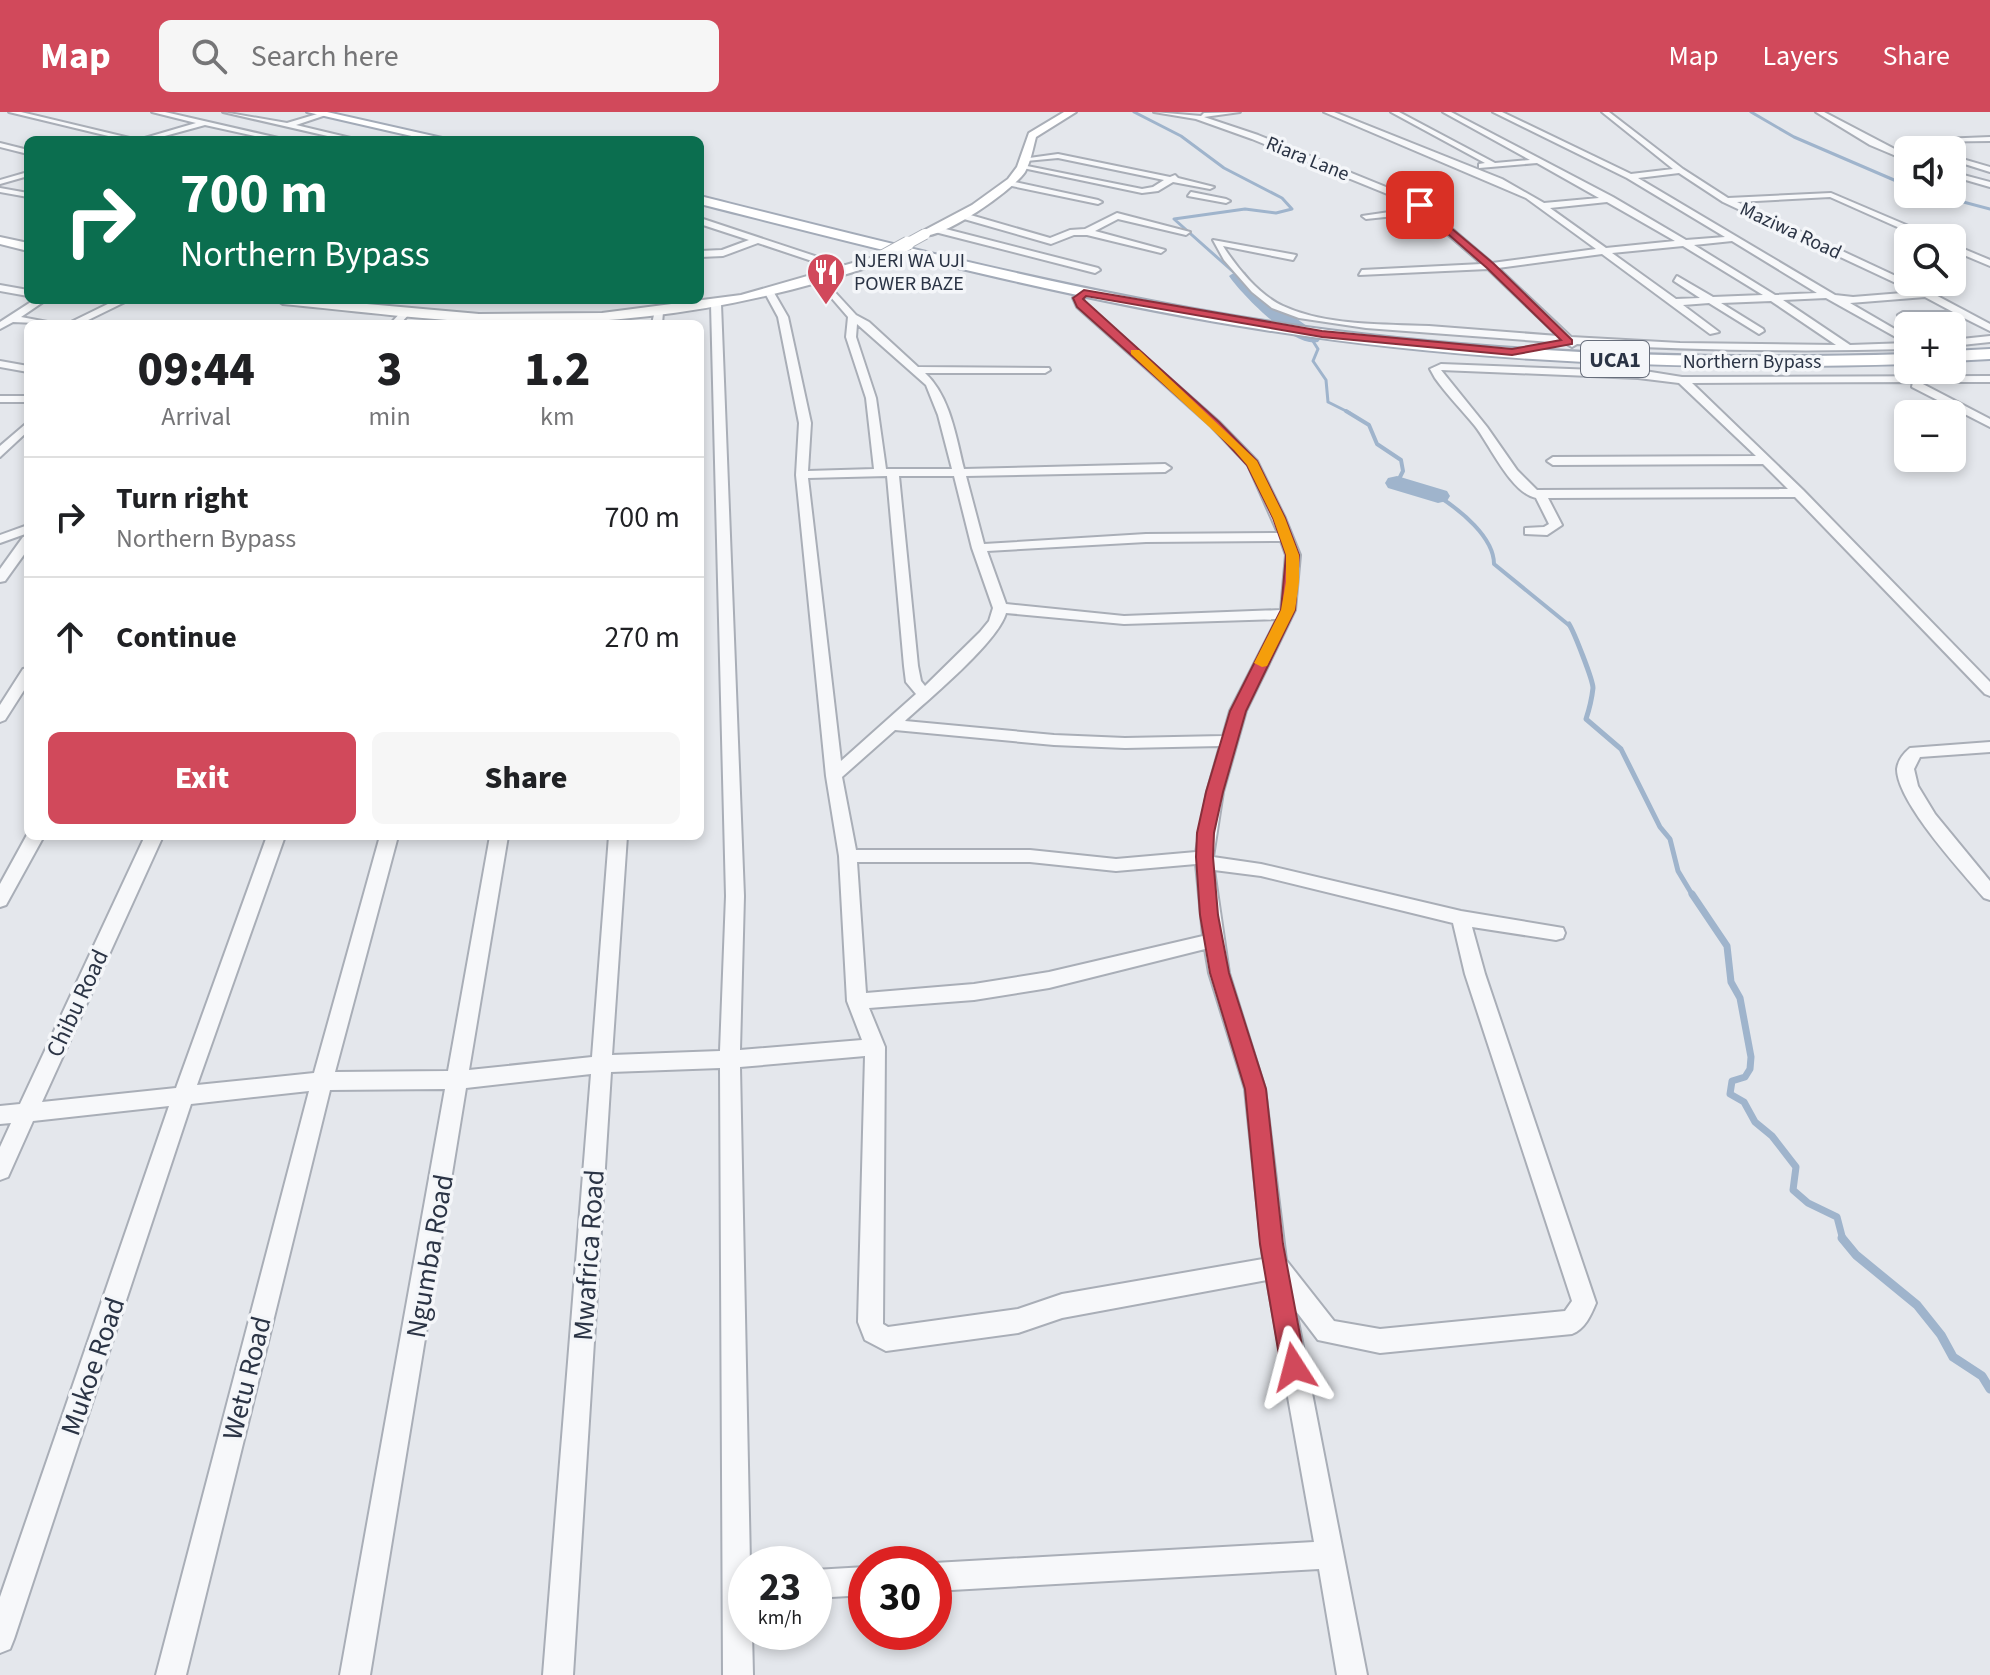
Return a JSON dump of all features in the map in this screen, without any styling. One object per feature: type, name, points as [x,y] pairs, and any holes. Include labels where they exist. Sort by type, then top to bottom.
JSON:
[{"type":"main road","points":[[612,320],[657,318],[770,293],[821,280],[877,260],[960,215],[1010,183],[1024,163],[1032,135],[1071,112]]},
{"type":"main road","points":[[318,113],[426,136]]},
{"type":"main road","name":"Northern Bypass","points":[[704,201],[1084,292],[1322,334],[1595,358],[1628,368],[1894,360]]},
{"type":"main road","points":[[0,240],[24,246]]},
{"type":"main road","points":[[324,304],[470,320]]},
{"type":"main road","points":[[1512,352],[1566,342]]},
{"type":"main road","points":[[1966,355],[1990,354]]},
{"type":"street","points":[[0,116],[13,112],[118,136]]},
{"type":"street","points":[[155,112],[265,136]]},
{"type":"street","points":[[249,117],[267,112]]},
{"type":"street","name":"Riara Lane","points":[[1157,112],[1197,117],[1247,134],[1411,200],[1490,266],[1566,342],[1595,358]]},
{"type":"street","points":[[1197,112],[1208,115],[1234,112]]},
{"type":"street","points":[[1331,112],[1327,113],[1509,185],[1544,206],[1714,332]]},
{"type":"street","points":[[1394,112],[1494,165]]},
{"type":"street","points":[[1446,112],[1599,192],[1611,195],[1848,348]]},
{"type":"street","points":[[1496,112],[1630,176],[1894,334]]},
{"type":"street","name":"Maziwa Road","points":[[1605,112],[1680,171],[1726,200],[1894,279]]},
{"type":"street","points":[[1819,112],[1894,153]]},
{"type":"street","points":[[157,136],[231,113],[337,136]]},
{"type":"street","points":[[287,125],[318,113]]},
{"type":"street","points":[[1459,128],[1473,126]]},
{"type":"street","points":[[1432,130],[1446,129]]},
{"type":"street","points":[[1966,140],[1990,139]]},
{"type":"street","points":[[1050,155],[1060,143]]},
{"type":"street","points":[[0,145],[24,151]]},
{"type":"street","points":[[1085,160],[1100,154]]},
{"type":"street","points":[[1024,163],[1050,155],[1210,187]]},
{"type":"street","points":[[1463,167],[1539,161]]},
{"type":"street","points":[[1966,162],[1990,170]]},
{"type":"street","points":[[1024,163],[1142,191],[1157,187],[1182,172],[1165,167]]},
{"type":"street","points":[[1630,176],[1680,171]]},
{"type":"street","points":[[0,182],[24,175]]},
{"type":"street","points":[[1966,178],[1990,185]]},
{"type":"street","points":[[1010,183],[1098,202]]},
{"type":"street","points":[[1157,187],[1171,190]]},
{"type":"street","points":[[1636,188],[1648,187]]},
{"type":"street","points":[[0,190],[24,194]]},
{"type":"street","points":[[1185,193],[1226,201]]},
{"type":"street","points":[[1544,206],[1611,195]]},
{"type":"street","points":[[1726,200],[1831,195],[1897,224]]},
{"type":"street","points":[[1366,216],[1426,210]]},
{"type":"street","points":[[960,215],[1051,241],[1073,232],[1087,232],[1161,250]]},
{"type":"street","points":[[1087,232],[1117,216],[1186,232]]},
{"type":"street","points":[[704,222],[848,270]]},
{"type":"street","points":[[929,232],[1095,270]]},
{"type":"street","points":[[1362,273],[1490,266],[1736,238]]},
{"type":"street","points":[[704,254],[723,253],[758,240]]},
{"type":"street","points":[[1293,257],[1215,243],[1261,294],[1281,309],[1336,320],[1566,342],[1848,348],[1894,342]]},
{"type":"street","points":[[1966,253],[1990,263]]},
{"type":"street","points":[[1677,279],[1759,331]]},
{"type":"street","points":[[821,280],[853,317],[865,324],[931,384],[944,415],[979,548],[1000,608],[996,622],[985,635],[925,695],[834,776]]},
{"type":"street","points":[[0,288],[24,292]]},
{"type":"street","points":[[1084,292],[1078,298],[1080,305],[1215,424],[1253,464],[1293,555],[1293,582],[1286,614],[1238,711],[1228,741],[1206,833],[1205,859],[1219,973],[1255,1089],[1272,1244],[1352,1675]]},
{"type":"street","points":[[770,293],[783,317],[805,423],[802,475],[834,776],[848,856],[857,1001],[875,1047],[870,1322],[874,1332],[886,1339],[1018,1321],[1062,1306],[1278,1267]]},
{"type":"street","points":[[1677,302],[1894,295]]},
{"type":"street","name":"Maziwa Road","points":[[1931,296],[1960,312]]},
{"type":"street","points":[[0,326],[35,304]]},
{"type":"street","points":[[81,320],[115,304]]},
{"type":"street","points":[[716,304],[735,896],[730,1059],[740,1546]]},
{"type":"street","points":[[399,320],[406,312]]},
{"type":"street","name":"Maziwa Road","points":[[1966,315],[1990,328]]},
{"type":"street","points":[[853,317],[851,337],[871,398],[886,471],[914,682],[925,695]]},
{"type":"street","points":[[12,319],[24,320]]},
{"type":"street","points":[[1966,342],[1990,339]]},
{"type":"street","points":[[0,364],[24,368]]},
{"type":"street","points":[[1799,493],[1541,496],[1530,492],[1483,429],[1441,381],[1436,368],[1628,368],[1682,380],[1894,381]]},
{"type":"street","points":[[917,370],[1045,370]]},
{"type":"street","points":[[1966,380],[1990,379]]},
{"type":"street","points":[[1682,380],[1799,493],[1990,691]]},
{"type":"street","points":[[1913,384],[1938,394],[1990,424]]},
{"type":"street","points":[[0,399],[24,399]]},
{"type":"street","points":[[0,453],[24,429]]},
{"type":"street","points":[[1553,461],[1766,460]]},
{"type":"street","points":[[802,475],[886,471],[1087,473],[1165,468]]},
{"type":"street","points":[[1530,531],[1547,531],[1556,525],[1541,496]]},
{"type":"street","points":[[0,539],[24,530]]},
{"type":"street","points":[[979,548],[1146,538],[1286,537]]},
{"type":"street","points":[[0,578],[24,545]]},
{"type":"street","points":[[1000,608],[1124,620],[1286,614]]},
{"type":"street","points":[[0,717],[24,678]]},
{"type":"street","points":[[892,725],[1054,740],[1228,741]]},
{"type":"street","points":[[1990,747],[1916,752],[1906,762],[1906,773],[1927,814],[1990,893]]},
{"type":"street","points":[[0,900],[33,840]]},
{"type":"street","name":"Chibu Road","points":[[0,1170],[152,840]]},
{"type":"street","name":"Mukoe Road","points":[[0,1639],[184,1093],[275,840]]},
{"type":"street","name":"Wetu Road","points":[[171,1675],[322,1081],[388,840]]},
{"type":"street","name":"Ngumba Road","points":[[355,1675],[498,840]]},
{"type":"street","name":"Mwafrica Road","points":[[558,1675],[618,840]]},
{"type":"street","points":[[848,856],[1030,856],[1116,865],[1205,859],[1461,918],[1556,933]]},
{"type":"street","points":[[1278,1267],[1327,1332],[1380,1341],[1572,1322],[1584,1303],[1475,974],[1461,918]]},
{"type":"street","points":[[857,1001],[974,992],[1049,980],[1214,940]]},
{"type":"street","points":[[0,1115],[184,1093],[322,1081],[459,1080],[601,1064],[730,1059],[875,1047]]},
{"type":"street","points":[[952,1576],[1330,1555]]},
{"type":"street","points":[[738,1675],[739,1650]]},
{"type":"waterway","points":[[1134,112],[1181,136],[1224,168],[1282,198],[1292,209],[1276,213],[1245,209],[1174,219],[1238,276]]},
{"type":"waterway","points":[[1751,112],[1794,137],[1894,180]]},
{"type":"waterway","points":[[1966,203],[1990,209]]},
{"type":"waterway","points":[[1238,276],[1254,297],[1311,338]]},
{"type":"waterway","points":[[1311,338],[1318,349],[1313,361],[1326,380],[1328,402],[1346,411]]},
{"type":"waterway","points":[[1346,411],[1350,413]]},
{"type":"waterway","points":[[1346,411],[1369,425],[1377,444],[1401,460],[1403,471],[1397,483]]},
{"type":"waterway","points":[[1397,483],[1438,496]]},
{"type":"waterway","points":[[1438,496],[1482,534],[1494,564],[1570,626]]},
{"type":"waterway","points":[[1570,626],[1593,688],[1586,719],[1621,749],[1660,827],[1670,839],[1678,871],[1693,896]]},
{"type":"waterway","points":[[1692,894],[1727,946],[1731,982],[1740,998],[1751,1057],[1750,1069],[1745,1077],[1732,1081],[1730,1094],[1744,1102],[1755,1122],[1772,1136],[1796,1167],[1793,1190],[1808,1203],[1837,1217],[1843,1239]]},
{"type":"waterway","points":[[1843,1239],[1856,1255],[1917,1305],[1941,1335],[1953,1357],[1982,1376],[1990,1389]]},
{"type":"slow traffic","points":[[1135,352],[1215,424],[1253,464],[1279,518],[1293,555],[1293,582],[1288,610],[1262,663]]},
{"type":"place","name":"NJERI WA UJI POWER BAZE","points":[[826,306]]},
{"type":"route","points":[[1294,1367],[1272,1244],[1255,1089],[1219,973],[1209,915],[1204,857],[1215,792],[1238,711],[1288,610],[1293,582],[1293,555],[1253,464],[1215,424],[1080,305],[1078,298],[1084,292],[1322,334],[1485,350],[1512,352],[1569,342],[1490,266],[1420,205]]}]
